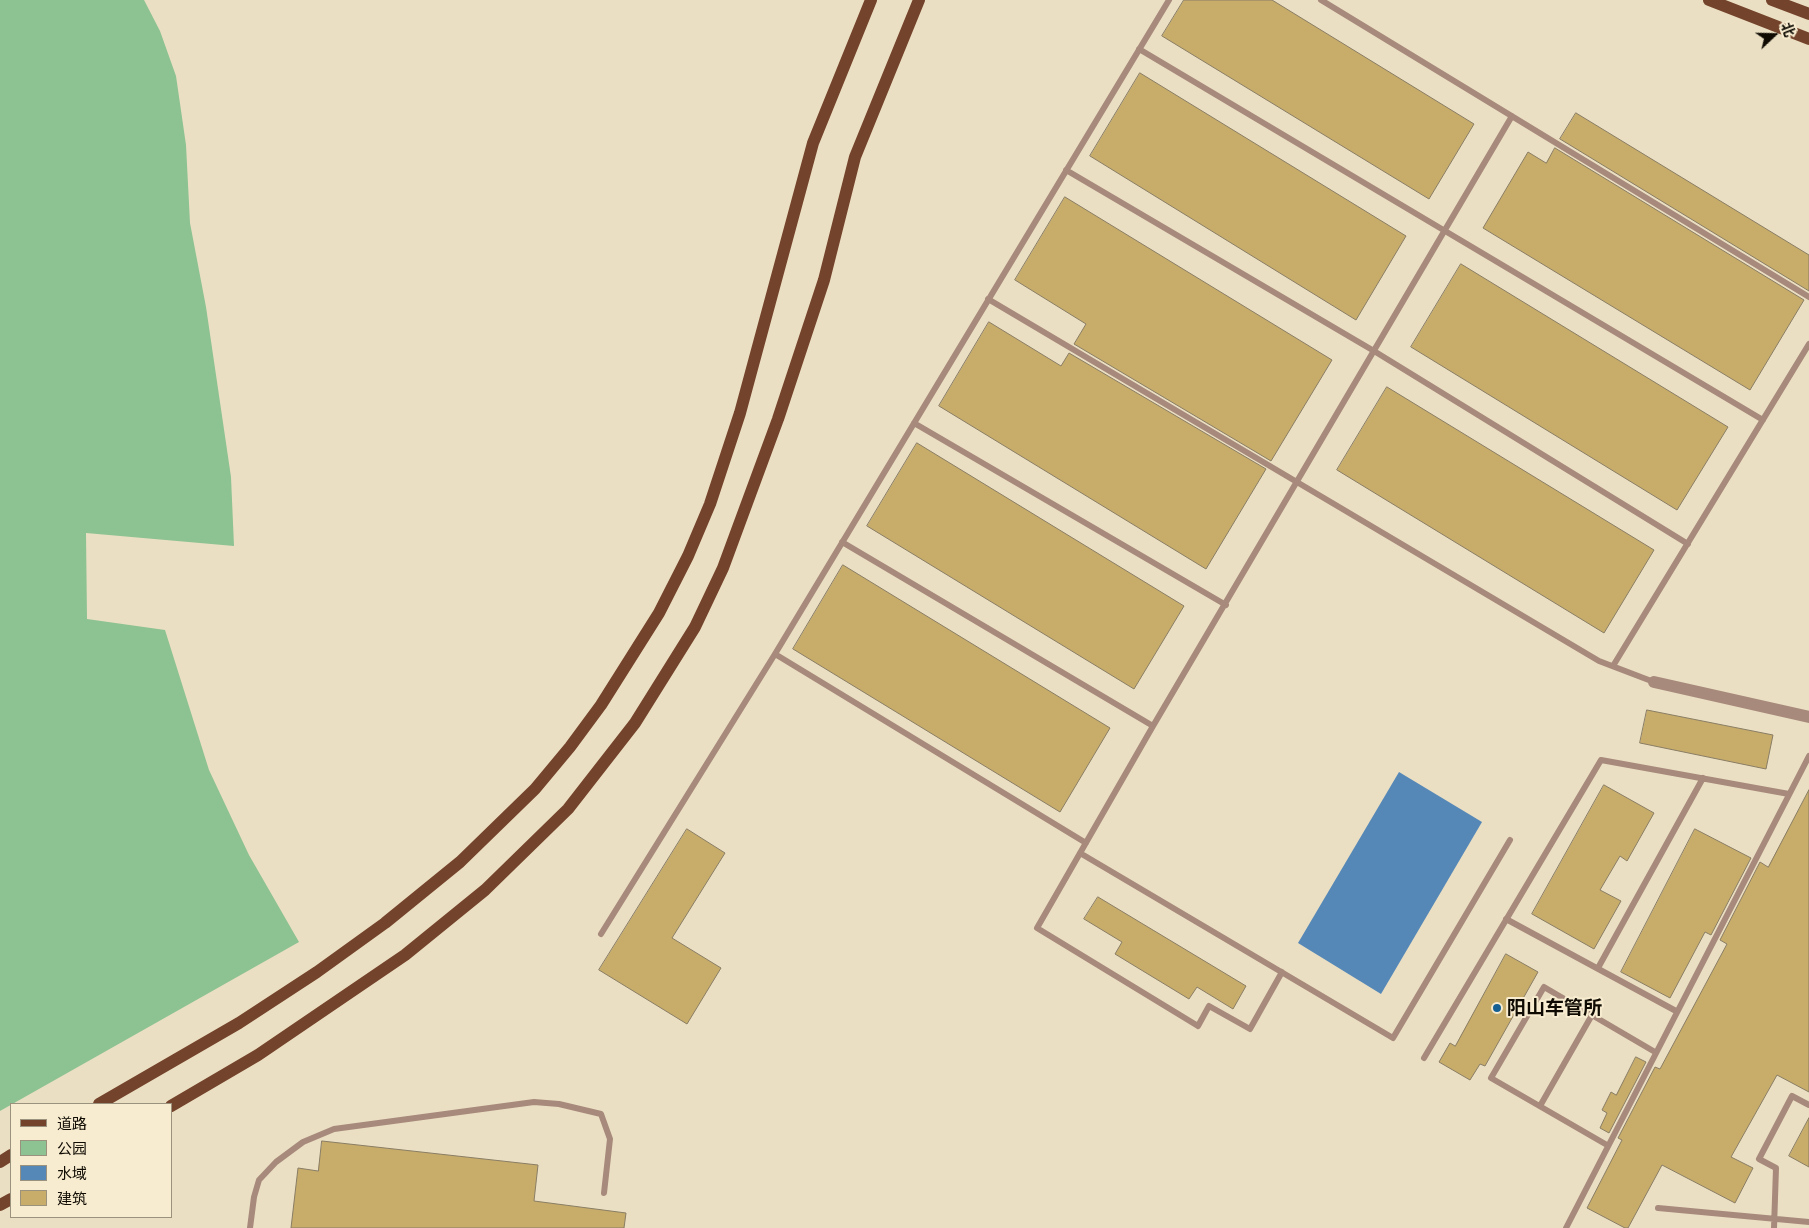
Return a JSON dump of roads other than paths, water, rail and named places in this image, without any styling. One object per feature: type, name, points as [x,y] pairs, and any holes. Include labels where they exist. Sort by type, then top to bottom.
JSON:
[{"type":"main road","points":[[101,1103],[239,1022],[317,972],[386,923],[460,862],[535,789],[602,705],[659,613],[688,556],[710,504],[740,413],[813,143],[871,0]]},
{"type":"main road","points":[[172,1105],[258,1055],[405,956],[485,890],[568,809],[635,723],[695,627],[723,568],[778,419],[824,280],[855,157],[919,0]]},
{"type":"main road","points":[[1709,0],[1809,39]]},
{"type":"main road","points":[[1778,1],[1809,14]]},
{"type":"street","points":[[1654,682],[1809,717]]},
{"type":"lane","points":[[601,934],[775,654],[1169,0]]},
{"type":"lane","points":[[1321,0],[1809,297]]},
{"type":"lane","points":[[1139,49],[1763,420]]},
{"type":"lane","points":[[1282,972],[1250,1028],[1209,1006],[1198,1026],[1037,928],[1153,726],[1226,605],[1512,116]]},
{"type":"lane","points":[[1066,170],[1374,351],[1688,544]]},
{"type":"lane","points":[[988,300],[1599,661],[1654,682]]},
{"type":"lane","points":[[1613,666],[1809,344]]},
{"type":"lane","points":[[914,423],[1226,605]]},
{"type":"lane","points":[[842,542],[1153,726]]},
{"type":"lane","points":[[775,654],[1086,843]]},
{"type":"lane","points":[[1566,1228],[1607,1145],[1809,756]]},
{"type":"lane","points":[[1424,1058],[1601,760],[1789,794]]},
{"type":"lane","points":[[1598,968],[1703,778]]},
{"type":"lane","points":[[1080,853],[1394,1038],[1510,840]]},
{"type":"lane","points":[[1506,919],[1676,1011]]},
{"type":"lane","points":[[1607,1145],[1492,1078],[1544,987],[1655,1052]]},
{"type":"lane","points":[[1540,1106],[1592,1015]]},
{"type":"lane","points":[[1774,1228],[1776,1168],[1759,1159],[1792,1096],[1809,1105]]},
{"type":"lane","points":[[250,1228],[254,1197],[259,1180],[276,1162],[303,1142],[334,1129],[534,1102],[559,1104],[601,1114],[610,1139],[604,1192]]},
{"type":"lane","points":[[1658,1208],[1809,1222]]},
{"type":"water","points":[[1399,772],[1482,822],[1381,994],[1298,943]]},
{"type":"place","name":"阳山车管所","points":[[1497,1008]]}]
